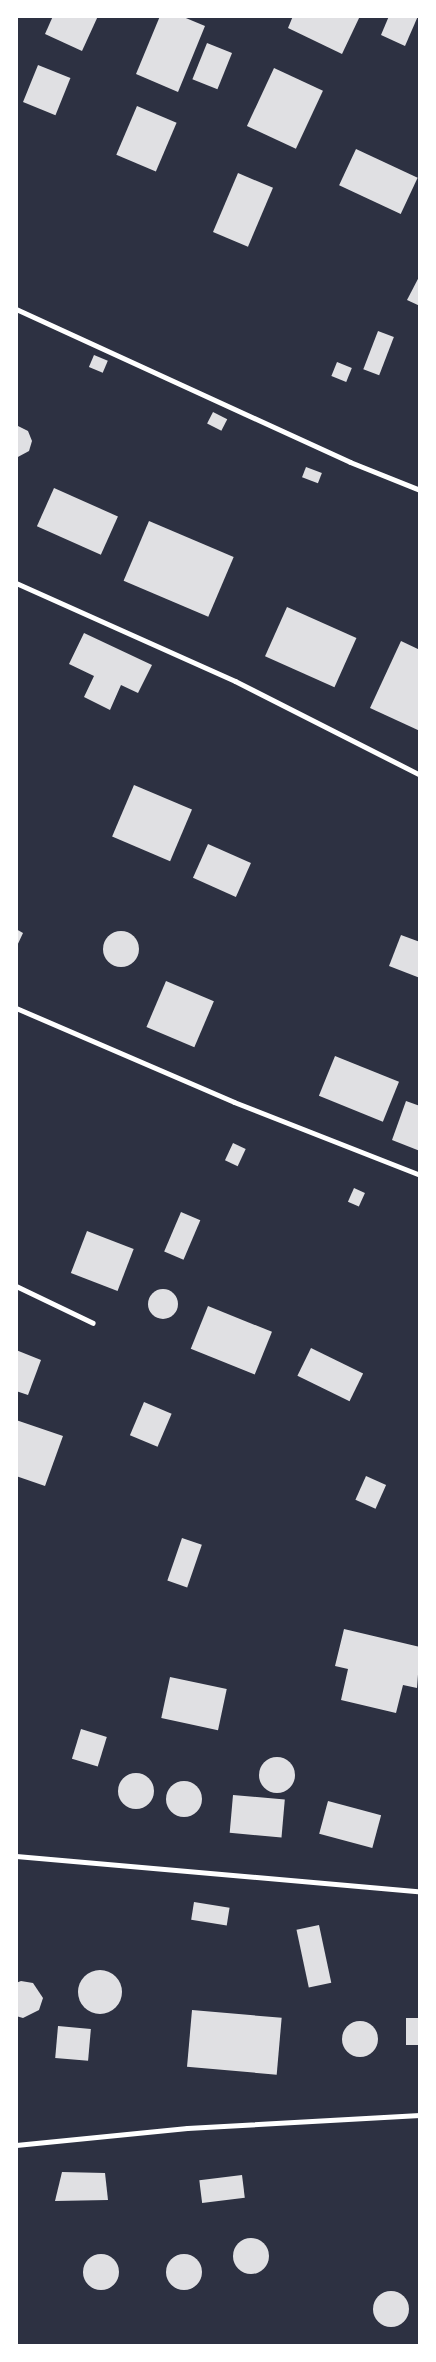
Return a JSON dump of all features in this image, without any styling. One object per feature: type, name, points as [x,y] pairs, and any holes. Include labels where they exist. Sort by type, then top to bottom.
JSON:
[{"type":"street","points":[[16,310],[350,462],[420,490]]},
{"type":"street","points":[[16,583],[235,681],[420,775]]},
{"type":"street","points":[[16,1008],[234,1102],[420,1175]]},
{"type":"street","points":[[16,1286],[93,1323]]},
{"type":"street","points":[[16,1856],[420,1891]]},
{"type":"street","points":[[16,2145],[187,2128],[420,2115]]},
{"type":"building","points":[[53,16],[98,16],[82,51],[45,34]]},
{"type":"building","points":[[160,16],[181,16],[205,26],[178,92],[136,74]]},
{"type":"building","points":[[293,16],[360,16],[342,54],[288,28]]},
{"type":"building","points":[[389,16],[418,16],[405,46],[381,35]]},
{"type":"building","points":[[207,43],[232,53],[217,89],[192,79]]},
{"type":"building","points":[[38,65],[70,78],[55,115],[23,102]]},
{"type":"building","points":[[274,68],[323,91],[296,149],[247,126]]},
{"type":"building","points":[[137,106],[177,123],[156,172],[116,155]]},
{"type":"building","points":[[356,149],[418,178],[401,214],[339,185]]},
{"type":"building","points":[[238,173],[273,188],[248,247],[213,232]]},
{"type":"building","points":[[420,275],[420,306],[407,300]]},
{"type":"building","points":[[378,331],[394,337],[379,375],[363,369]]},
{"type":"building","points":[[94,355],[108,361],[103,373],[89,367]]},
{"type":"building","points":[[337,362],[352,368],[346,382],[331,376]]},
{"type":"building","points":[[213,412],[227,419],[221,431],[207,424]]},
{"type":"building","points":[[16,425],[28,431],[32,441],[29,451],[16,458]]},
{"type":"building","points":[[306,467],[322,473],[318,483],[302,477]]},
{"type":"building","points":[[54,488],[118,516],[101,555],[37,526]]},
{"type":"building","points":[[149,521],[234,557],[208,617],[124,581]]},
{"type":"building","points":[[287,607],[356,638],[334,687],[265,656]]},
{"type":"building","points":[[84,633],[152,665],[138,693],[121,685],[110,710],[84,697],[94,676],[69,664]]},
{"type":"building","points":[[401,641],[420,650],[420,731],[370,708]]},
{"type":"building","points":[[134,785],[192,810],[170,861],[112,837]]},
{"type":"building","points":[[208,844],[251,863],[236,897],[193,878]]},
{"type":"building","points":[[16,929],[23,933],[16,948]]},
{"type":"building","points":[[121,931],[134,936],[139,949],[134,962],[121,967],[108,962],[103,949],[108,936]]},
{"type":"building","points":[[401,935],[420,942],[420,978],[389,966]]},
{"type":"building","points":[[166,981],[214,1001],[194,1047],[146,1027]]},
{"type":"building","points":[[335,1056],[399,1082],[383,1122],[319,1096]]},
{"type":"building","points":[[406,1101],[420,1106],[420,1151],[392,1140]]},
{"type":"building","points":[[233,1143],[246,1149],[238,1166],[225,1160]]},
{"type":"building","points":[[354,1188],[365,1193],[359,1207],[348,1202]]},
{"type":"building","points":[[181,1212],[200,1220],[184,1260],[164,1252]]},
{"type":"building","points":[[87,1231],[134,1249],[118,1291],[71,1273]]},
{"type":"building","points":[[163,1289],[174,1293],[178,1304],[174,1315],[163,1319],[152,1315],[148,1304],[152,1293]]},
{"type":"building","points":[[208,1306],[272,1332],[255,1374],[191,1349]]},
{"type":"building","points":[[311,1348],[363,1373],[350,1401],[297,1376]]},
{"type":"building","points":[[16,1350],[41,1360],[28,1395],[16,1391]]},
{"type":"building","points":[[144,1402],[172,1414],[158,1447],[130,1435]]},
{"type":"building","points":[[16,1420],[63,1436],[45,1486],[16,1476]]},
{"type":"building","points":[[366,1476],[386,1485],[376,1509],[355,1500]]},
{"type":"building","points":[[182,1538],[202,1545],[187,1587],[167,1581]]},
{"type":"building","points":[[344,1629],[420,1647],[417,1688],[403,1685],[396,1713],[341,1700],[348,1669],[335,1666]]},
{"type":"building","points":[[170,1677],[227,1689],[218,1730],[161,1718]]},
{"type":"building","points":[[81,1729],[107,1737],[98,1767],[72,1759]]},
{"type":"building","points":[[277,1757],[290,1762],[295,1775],[290,1788],[277,1793],[264,1788],[259,1775],[264,1762]]},
{"type":"building","points":[[136,1773],[143,1774],[149,1778],[153,1784],[153,1798],[149,1804],[143,1808],[136,1809],[129,1808],[123,1804],[119,1798],[118,1791],[119,1784],[123,1778],[129,1774]]},
{"type":"building","points":[[184,1781],[191,1782],[197,1786],[201,1792],[201,1806],[197,1812],[191,1816],[184,1817],[177,1816],[171,1812],[167,1806],[166,1799],[167,1792],[171,1786],[177,1782]]},
{"type":"building","points":[[233,1795],[285,1800],[281,1837],[230,1833]]},
{"type":"building","points":[[328,1801],[381,1815],[372,1848],[319,1834]]},
{"type":"building","points":[[194,1902],[230,1908],[227,1925],[191,1920]]},
{"type":"building","points":[[319,1925],[331,1983],[309,1987],[297,1930]]},
{"type":"building","points":[[100,1970],[112,1974],[118,1980],[122,1992],[118,2004],[112,2010],[100,2014],[88,2010],[82,2004],[78,1992],[82,1980],[88,1974]]},
{"type":"building","points":[[21,1981],[33,1983],[43,1998],[39,2010],[23,2018],[16,2016],[16,1983]]},
{"type":"building","points":[[192,2010],[282,2018],[277,2075],[187,2067]]},
{"type":"building","points":[[406,2018],[420,2018],[420,2045],[406,2045]]},
{"type":"building","points":[[360,2021],[367,2022],[373,2026],[377,2032],[377,2046],[373,2052],[367,2056],[360,2057],[353,2056],[347,2052],[343,2046],[342,2039],[343,2032],[347,2026],[353,2022]]},
{"type":"building","points":[[58,2026],[91,2029],[88,2061],[55,2058]]},
{"type":"building","points":[[62,2172],[105,2173],[108,2200],[55,2201]]},
{"type":"building","points":[[242,2175],[245,2198],[202,2203],[199,2180]]},
{"type":"building","points":[[251,2238],[258,2239],[264,2243],[268,2249],[268,2263],[264,2269],[258,2273],[251,2274],[244,2273],[238,2269],[234,2263],[233,2256],[234,2249],[238,2243],[244,2239]]},
{"type":"building","points":[[101,2254],[108,2255],[114,2259],[118,2265],[118,2279],[114,2285],[108,2289],[101,2290],[94,2289],[88,2285],[84,2279],[83,2272],[84,2265],[88,2259],[94,2255]]},
{"type":"building","points":[[184,2254],[191,2255],[197,2259],[201,2265],[201,2279],[197,2285],[191,2289],[184,2290],[177,2289],[171,2285],[167,2279],[166,2272],[167,2265],[171,2259],[177,2255]]},
{"type":"building","points":[[391,2291],[398,2292],[404,2296],[408,2302],[408,2316],[404,2322],[398,2326],[391,2327],[384,2326],[378,2322],[374,2316],[373,2309],[374,2302],[378,2296],[384,2292]]}]
